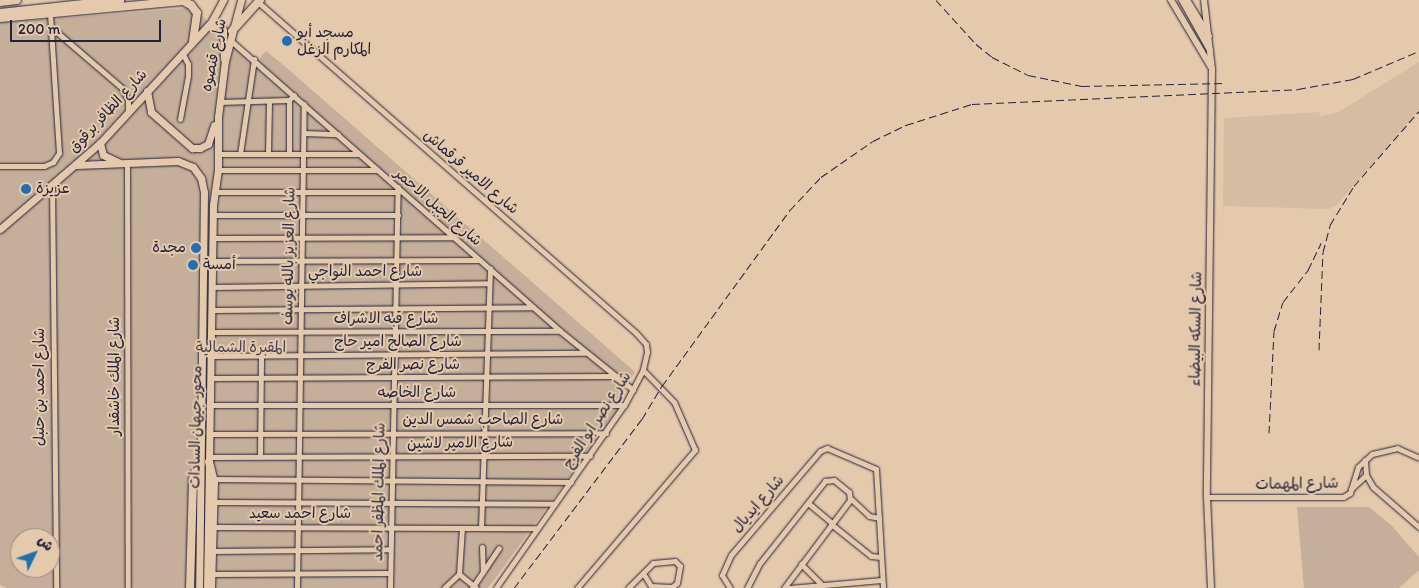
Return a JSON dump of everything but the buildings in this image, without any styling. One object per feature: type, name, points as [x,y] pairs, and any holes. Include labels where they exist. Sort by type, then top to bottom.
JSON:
[{"type":"highway","points":[[0,2],[18,0]]},
{"type":"highway","points":[[0,13],[120,0]]},
{"type":"highway","points":[[0,18],[188,1],[197,14],[192,41]]},
{"type":"highway","points":[[232,31],[259,1]]},
{"type":"highway","points":[[209,459],[214,479],[211,588]]},
{"type":"highway","points":[[190,588],[193,480],[200,460]]},
{"type":"main road","name":"شارع الظافر برقوق","points":[[1,226],[52,186],[100,143],[182,51],[208,26],[222,0]]},
{"type":"main road","name":"شارع قنصوه","points":[[218,116],[225,61],[241,0]]},
{"type":"main road","points":[[208,26],[218,25],[223,30],[225,61]]},
{"type":"main road","points":[[147,91],[152,112],[194,148],[203,148],[210,141],[218,116]]},
{"type":"main road","name":"محور جيهان السادات","points":[[207,588],[213,215],[214,192],[218,170],[218,116]]},
{"type":"main road","points":[[100,143],[106,157],[127,164]]},
{"type":"main road","name":"محور جيهان السادات","points":[[127,164],[186,163],[199,174],[204,192],[199,588]]},
{"type":"main road","points":[[77,165],[127,164]]},
{"type":"street","points":[[1171,0],[1212,69]]},
{"type":"street","points":[[1182,0],[1212,54]]},
{"type":"street","points":[[1187,0],[1209,37]]},
{"type":"street","name":"شارع السكه البيضاء","points":[[1204,0],[1212,54],[1207,497],[1211,588]]},
{"type":"street","name":"شارع الامير قرقماش","points":[[259,1],[636,333],[648,352],[643,370]]},
{"type":"street","points":[[0,166],[47,166],[58,157],[61,143],[50,14]]},
{"type":"street","points":[[52,28],[122,88],[128,100],[128,112]]},
{"type":"street","name":"شارع الجبل الاحمر","points":[[230,40],[254,59],[398,190],[490,268],[560,331],[633,390]]},
{"type":"street","points":[[180,119],[188,76],[188,64],[182,51]]},
{"type":"street","points":[[240,154],[254,59]]},
{"type":"street","points":[[219,102],[269,102],[289,100],[294,95]]},
{"type":"street","points":[[289,100],[289,154]]},
{"type":"street","points":[[268,154],[269,102]]},
{"type":"street","name":"شارع العزيز بالله يوسف","points":[[297,588],[304,104]]},
{"type":"street","points":[[304,133],[338,134]]},
{"type":"street","points":[[218,154],[359,154]]},
{"type":"street","name":"شارع الملك خاشقدار","points":[[127,164],[128,588]]},
{"type":"street","points":[[218,170],[377,170]]},
{"type":"street","name":"شارع احمد بن حنبل","points":[[52,186],[56,588]]},
{"type":"street","points":[[214,192],[398,190]]},
{"type":"street","name":"شارع الملك المظفر احمد","points":[[390,588],[398,190]]},
{"type":"street","points":[[213,215],[398,215]]},
{"type":"street","points":[[213,238],[454,237]]},
{"type":"street","points":[[212,261],[479,260]]},
{"type":"street","points":[[481,528],[490,268]]},
{"type":"street","name":"شارع احمد النواجي","points":[[212,287],[489,283]]},
{"type":"street","points":[[212,310],[533,307]]},
{"type":"street","name":"شارع قبه الاشراف","points":[[211,332],[560,331]]},
{"type":"street","name":"شارع الصالح امير حاج","points":[[211,356],[586,353]]},
{"type":"street","points":[[260,355],[260,456]]},
{"type":"street","name":"شارع نصر ابو الفرج","points":[[496,588],[606,433],[633,390],[643,370],[674,402],[695,450],[577,588]]},
{"type":"street","name":"شارع نصر الفرج","points":[[210,378],[615,376]]},
{"type":"street","name":"شارع الخاصه","points":[[210,405],[624,405]]},
{"type":"street","name":"شارع الصاحب شمس الدين","points":[[210,434],[606,433]]},
{"type":"street","points":[[1419,458],[1404,449],[1391,448],[1378,451],[1365,460],[1366,475],[1378,492],[1419,527]]},
{"type":"street","name":"شارع ايديال","points":[[730,588],[722,575],[735,550],[820,451],[832,449],[876,468],[879,518]]},
{"type":"street","name":"شارع الامير لاشين","points":[[209,459],[260,456],[590,456]]},
{"type":"street","name":"شارع المهمات","points":[[1207,497],[1343,497],[1351,489],[1356,472],[1365,460]]},
{"type":"street","points":[[1351,489],[1366,475]]},
{"type":"street","points":[[214,479],[571,482]]},
{"type":"street","points":[[747,588],[760,563],[829,479],[849,492],[850,498],[870,516],[879,518],[883,588]]},
{"type":"street","points":[[784,588],[850,498]]},
{"type":"street","points":[[214,502],[555,504]]},
{"type":"street","points":[[808,503],[871,556],[881,557]]},
{"type":"street","name":"شارع احمد سعيد","points":[[213,527],[391,526],[537,528]]},
{"type":"street","points":[[444,588],[459,574],[462,528]]},
{"type":"street","points":[[482,547],[484,572]]},
{"type":"street","points":[[459,574],[474,587],[499,548]]},
{"type":"street","points":[[213,551],[390,549]]},
{"type":"street","points":[[628,588],[644,573],[656,562],[675,561],[680,566],[677,583],[672,587],[651,586],[644,573]]},
{"type":"street","points":[[800,564],[821,584]]},
{"type":"street","points":[[212,574],[298,572],[390,573]]},
{"type":"street","points":[[789,588],[881,579]]},
{"type":"street","points":[[878,588],[881,579]]},
{"type":"shaded area","points":[[1419,62],[1419,110],[1336,206],[1329,209],[1223,206],[1224,118],[1319,112],[1320,116],[1337,113]]},
{"type":"green space","name":"المقبرة الشمالية","points":[[198,7],[203,17],[257,61],[266,51],[288,69],[635,372],[623,391],[622,402],[615,415],[488,588],[7,588],[0,585],[0,23]]},
{"type":"green space","points":[[1297,507],[1369,507],[1391,525],[1419,557],[1419,570],[1399,588],[1304,588]]},
{"type":"railway","points":[[936,0],[976,44],[992,57],[1028,75],[1082,86],[1225,83]]},
{"type":"railway","points":[[514,588],[642,419],[662,386],[790,210],[821,177],[873,141],[906,125],[972,104],[1298,89],[1353,79],[1419,51]]},
{"type":"railway","points":[[1319,350],[1323,252],[1330,225],[1354,186],[1419,111]]},
{"type":"railway","points":[[1269,433],[1274,331],[1283,302],[1308,270],[1321,243]]},
{"type":"place","name":"مسجد أبو المكارم الزغل","points":[[287,41]]},
{"type":"place","name":"عزيزة","points":[[26,189]]},
{"type":"place","name":"مجدة","points":[[196,248]]},
{"type":"place","name":"أمسة","points":[[193,265]]}]
